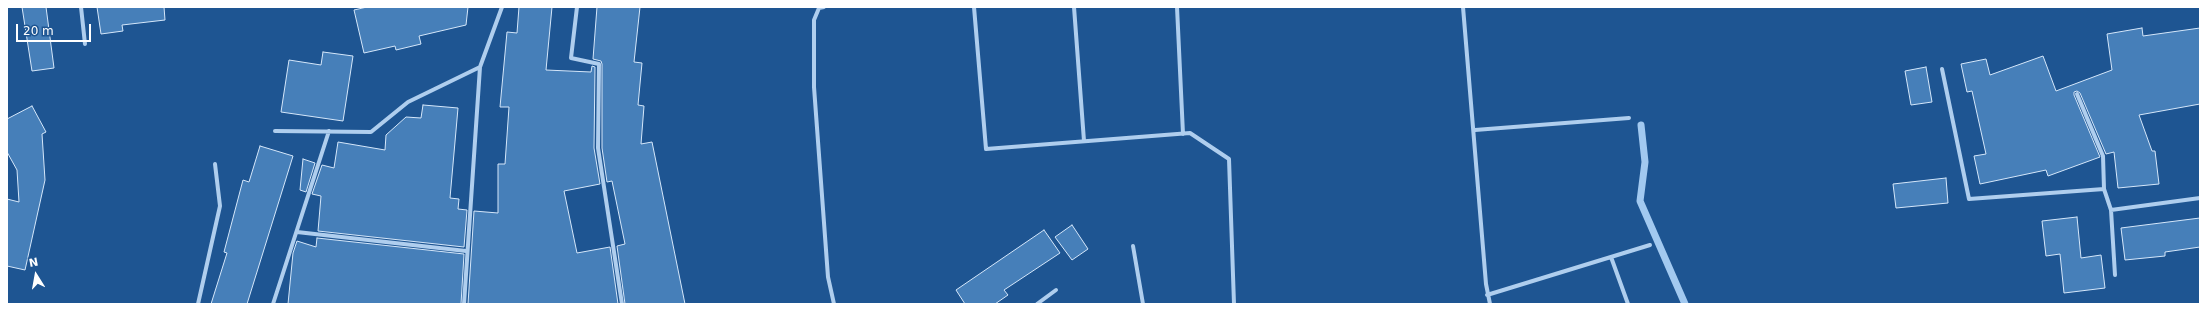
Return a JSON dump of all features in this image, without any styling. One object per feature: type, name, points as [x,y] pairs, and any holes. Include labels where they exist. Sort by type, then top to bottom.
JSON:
[{"type":"street","points":[[81,7],[85,44]]},
{"type":"street","points":[[464,304],[466,251],[480,67],[502,7]]},
{"type":"street","points":[[577,7],[571,58],[599,64],[598,148],[622,304]]},
{"type":"street","points":[[824,7],[819,8],[814,20],[814,87],[828,277],[834,304]]},
{"type":"street","points":[[974,7],[986,149],[1190,133],[1229,159],[1234,304]]},
{"type":"street","points":[[1074,7],[1084,141]]},
{"type":"street","points":[[1177,7],[1183,134]]},
{"type":"street","points":[[1463,7],[1475,130],[1487,295],[1490,304]]},
{"type":"street","points":[[275,131],[371,132],[408,102],[480,67]]},
{"type":"street","points":[[1942,68],[1969,199],[2104,189]]},
{"type":"street","points":[[2077,94],[2102,156],[2104,189],[2111,210],[2115,275]]},
{"type":"street","points":[[1475,130],[1629,118]]},
{"type":"street","points":[[274,304],[329,131]]},
{"type":"street","points":[[198,304],[220,206],[215,164]]},
{"type":"street","points":[[2111,210],[2200,198]]},
{"type":"street","points":[[297,232],[466,251]]},
{"type":"street","points":[[1487,295],[1650,245]]},
{"type":"street","points":[[1134,246],[1143,304]]},
{"type":"street","points":[[1611,257],[1628,304]]},
{"type":"street","points":[[1037,304],[1056,290]]},
{"type":"building","points":[[22,7],[46,7],[54,68],[32,71]]},
{"type":"building","points":[[97,7],[164,7],[165,20],[122,25],[123,31],[101,34]]},
{"type":"building","points":[[367,7],[468,7],[466,25],[419,36],[421,44],[396,50],[395,46],[364,53],[354,10]]},
{"type":"building","points":[[519,7],[552,7],[546,70],[591,72],[592,66],[595,67],[594,148],[600,184],[564,191],[577,253],[610,247],[618,304],[468,304],[474,211],[498,213],[498,164],[505,164],[509,107],[500,107],[507,32],[517,33]]},
{"type":"building","points":[[597,7],[640,7],[634,62],[642,63],[638,105],[644,106],[641,144],[652,142],[685,304],[625,304],[617,246],[625,244],[612,181],[607,182],[602,148],[602,64],[601,61],[593,59]]},
{"type":"building","points":[[2142,28],[2143,36],[2200,28],[2200,104],[2139,115],[2152,151],[2155,151],[2159,184],[2118,188],[2114,152],[2106,154],[2080,93],[2077,91],[2074,92],[2074,95],[2100,157],[2048,176],[2046,170],[1980,184],[1974,156],[1986,154],[1972,91],[1967,92],[1961,64],[1986,59],[1990,75],[2043,56],[2056,91],[2112,70],[2107,34]]},
{"type":"building","points":[[323,52],[353,56],[343,121],[281,112],[289,60],[321,65]]},
{"type":"building","points":[[1926,67],[1932,102],[1911,105],[1905,71]]},
{"type":"building","points":[[423,105],[458,108],[450,198],[459,199],[458,209],[467,210],[464,247],[318,231],[321,196],[312,194],[322,165],[334,168],[338,142],[385,150],[386,135],[406,117],[421,118]]},
{"type":"building","points":[[32,106],[46,132],[42,134],[45,180],[25,270],[7,266],[7,199],[19,202],[17,170],[7,152],[7,119]]},
{"type":"building","points":[[260,146],[293,156],[247,304],[211,304],[227,253],[224,252],[243,180],[249,182]]},
{"type":"building","points":[[303,159],[315,163],[306,192],[300,190]]},
{"type":"building","points":[[1946,178],[1948,203],[1896,208],[1893,184]]},
{"type":"building","points":[[2077,217],[2081,258],[2101,255],[2105,288],[2064,293],[2060,254],[2046,256],[2042,221]]},
{"type":"building","points":[[2200,218],[2200,247],[2165,252],[2165,256],[2125,260],[2121,228]]},
{"type":"building","points":[[1072,225],[1088,249],[1072,260],[1055,237]]},
{"type":"building","points":[[1044,230],[1060,253],[1004,290],[1008,295],[995,304],[965,304],[956,290]]},
{"type":"building","points":[[317,238],[464,254],[461,304],[288,304],[293,253],[297,241],[316,247]]},
{"type":"waterway","points":[[1641,125],[1645,162],[1640,201],[1685,304]]}]
